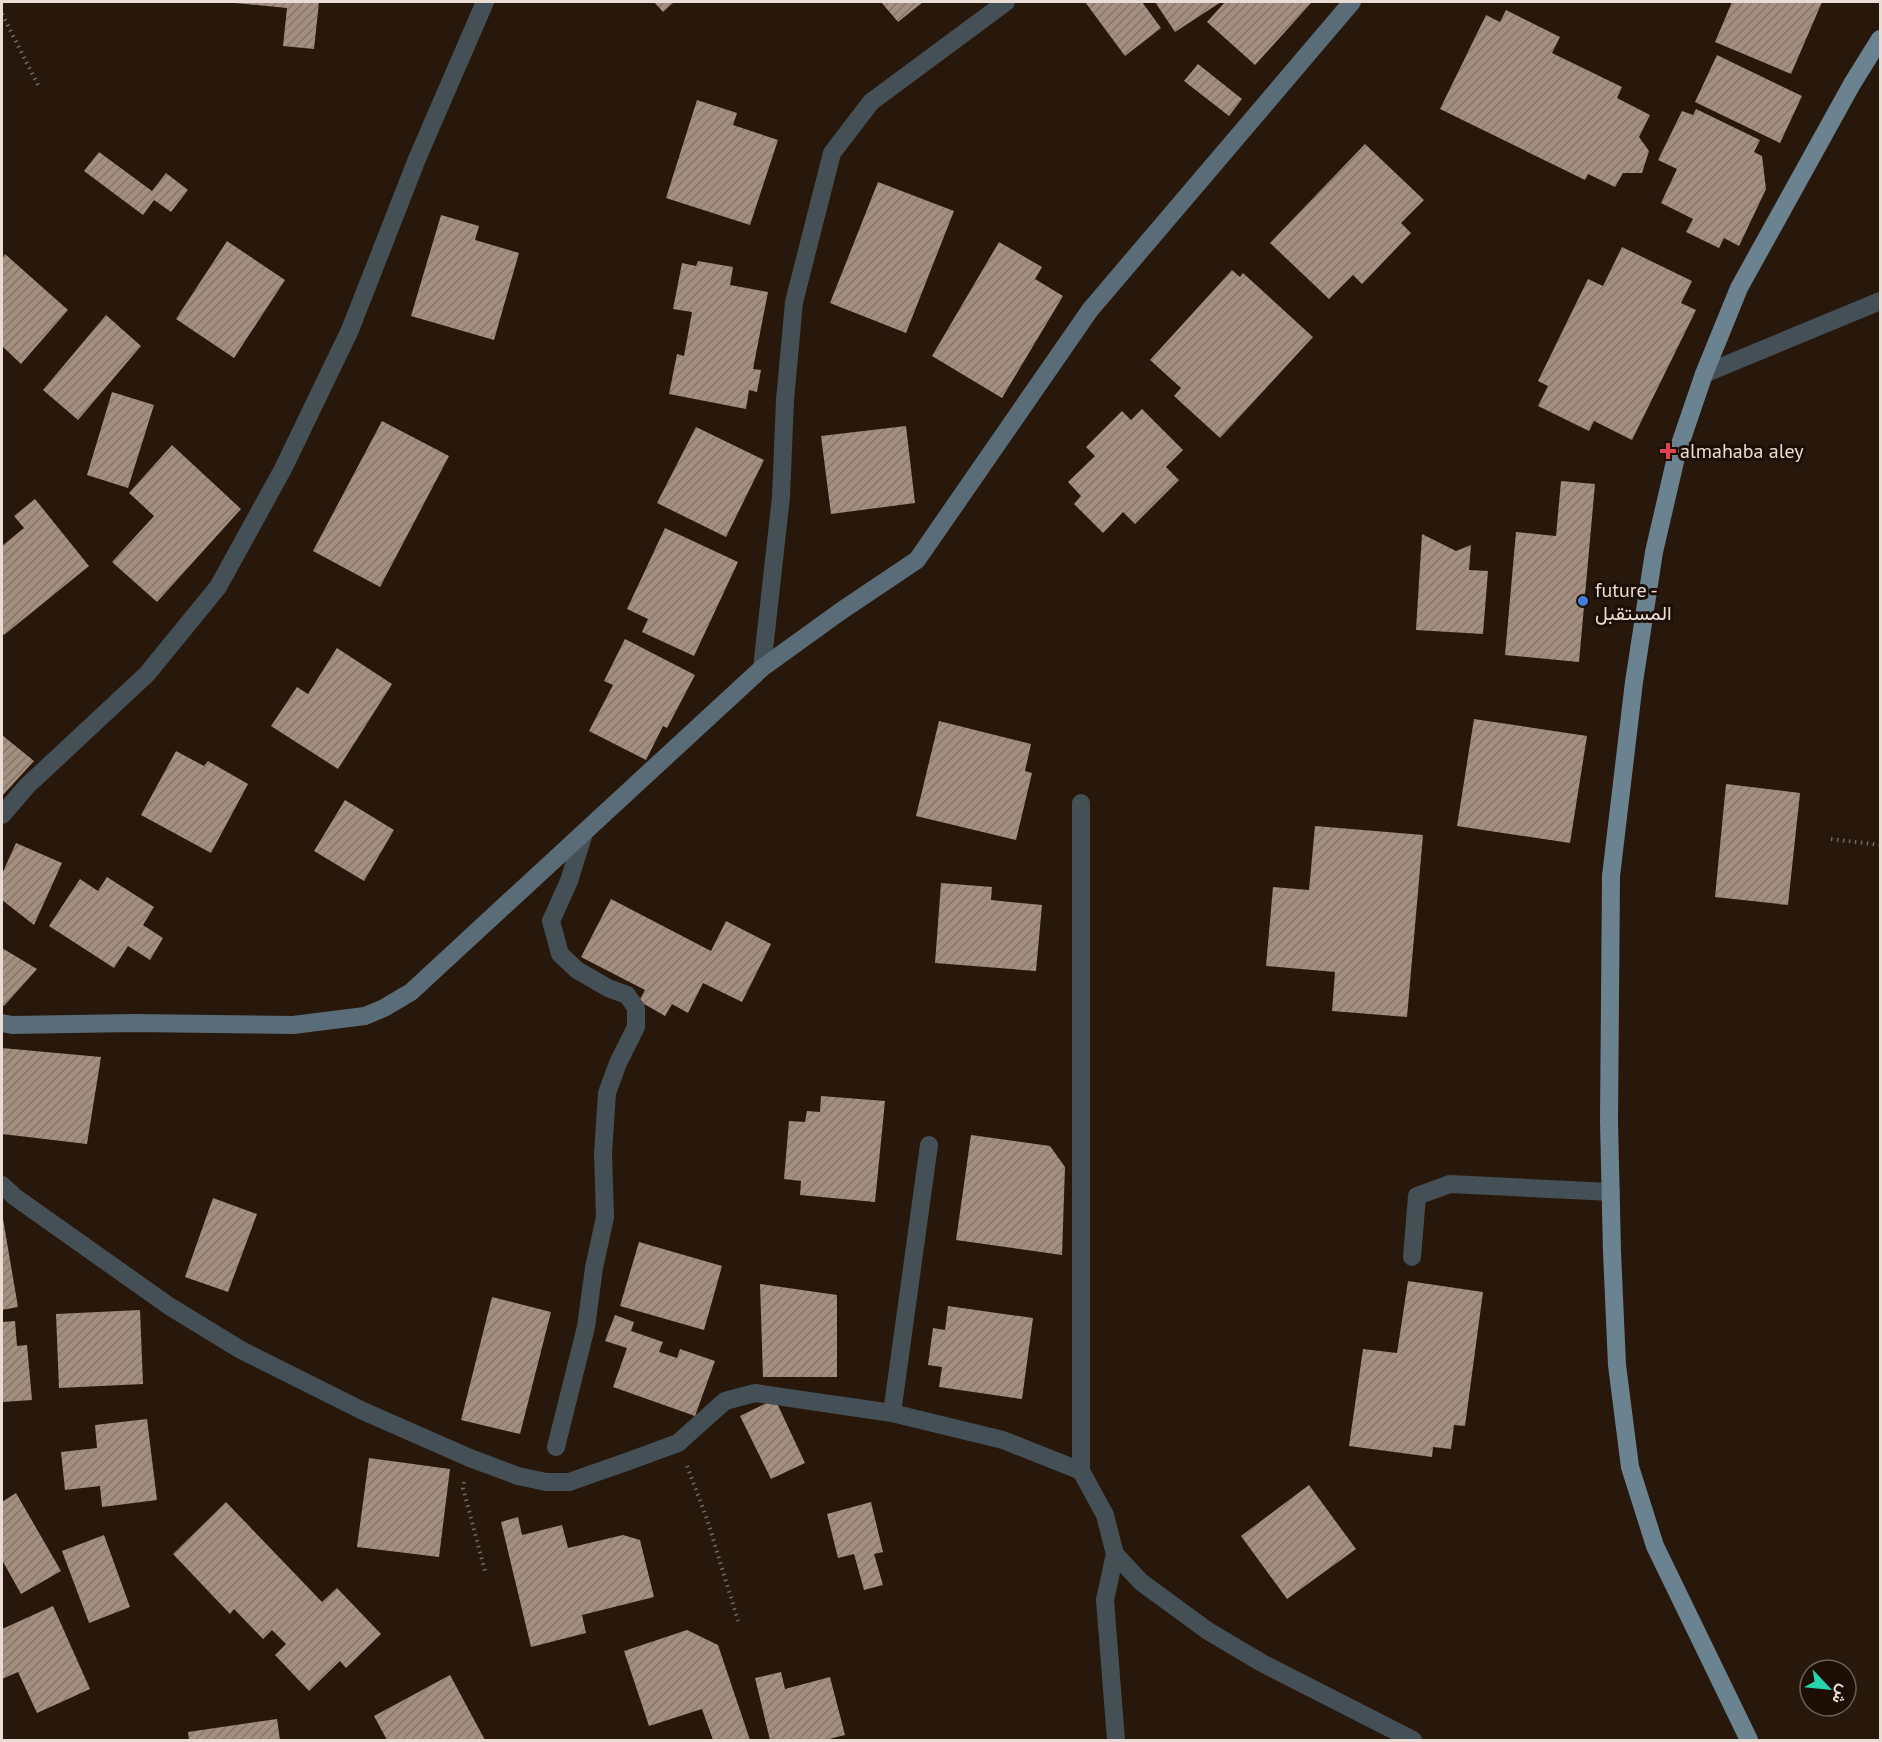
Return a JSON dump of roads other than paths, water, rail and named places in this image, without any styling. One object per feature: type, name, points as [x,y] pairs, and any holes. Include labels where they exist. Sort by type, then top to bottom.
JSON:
[{"type":"main road","points":[[1749,1740],[1655,1546],[1630,1467],[1617,1365],[1611,1192],[1609,1121],[1611,876],[1634,682],[1654,552],[1677,453],[1704,374],[1739,288],[1852,84],[1881,39]]},
{"type":"street","points":[[2,815],[27,786],[147,674],[218,587],[283,469],[350,330],[417,159],[486,2]]},
{"type":"street","points":[[762,668],[781,497],[785,400],[794,302],[832,153],[871,102],[1006,2]]},
{"type":"street","points":[[2,1023],[12,1025],[145,1023],[293,1025],[365,1016],[411,992],[762,668],[917,560],[1090,310],[1352,2]]},
{"type":"street","points":[[1704,374],[1881,301]]},
{"type":"street","points":[[1081,803],[1081,1471],[1105,1515],[1115,1554],[1105,1600],[1116,1740]]},
{"type":"street","points":[[556,1447],[586,1327],[594,1268],[605,1217],[603,1154],[607,1093],[618,1063],[636,1028],[636,1008],[627,995],[608,988],[577,970],[560,954],[551,921],[569,881],[584,833]]},
{"type":"street","points":[[892,1413],[929,1145]]},
{"type":"street","points":[[1412,1257],[1416,1196],[1450,1184],[1611,1192]]},
{"type":"street","points":[[2,1185],[15,1197],[169,1306],[241,1350],[363,1411],[470,1458],[518,1476],[546,1482],[569,1482],[678,1443],[725,1401],[755,1393],[892,1413],[1003,1440],[1081,1471]]},
{"type":"street","points":[[1115,1554],[1141,1582],[1208,1631],[1262,1663],[1413,1740]]},
{"type":"place","name":"almahaba aley","points":[[1668,451]]},
{"type":"place","name":"future - المستقبل","points":[[1583,601]]}]
